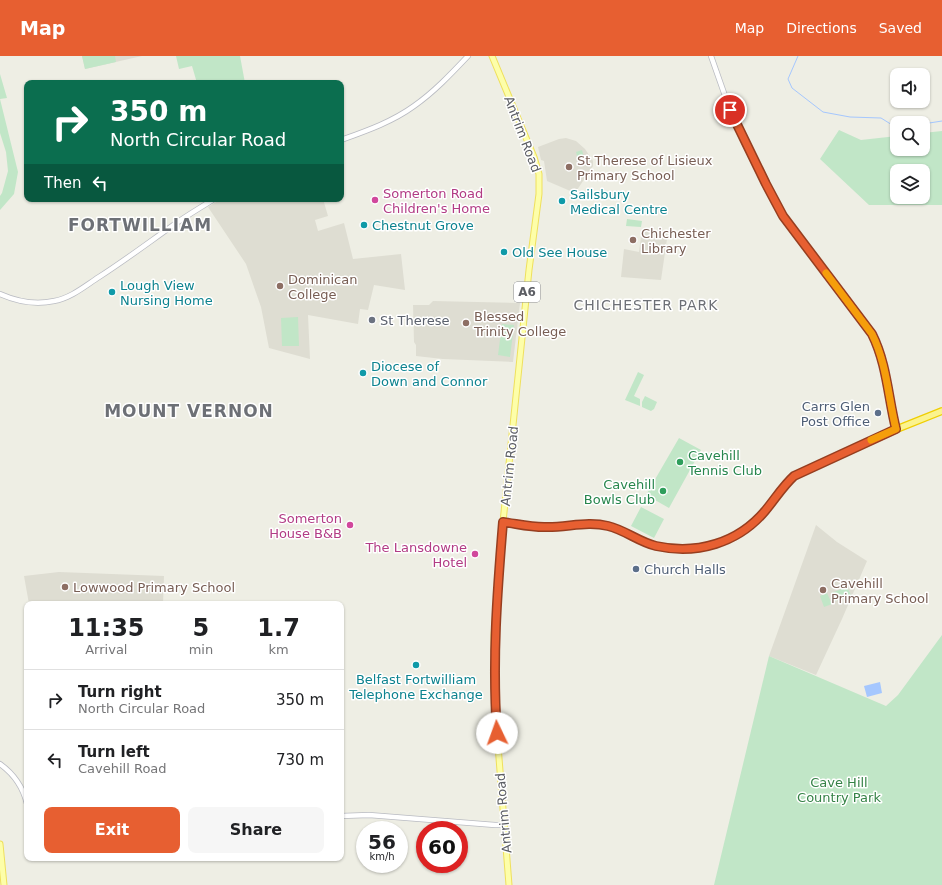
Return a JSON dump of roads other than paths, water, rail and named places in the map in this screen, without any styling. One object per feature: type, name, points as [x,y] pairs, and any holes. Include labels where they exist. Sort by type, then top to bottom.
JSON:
[{"type":"highway","points":[[503,522],[547,527],[596,524],[624,532],[655,545],[685,549],[711,546],[741,533],[752,524],[765,511],[794,476],[896,429],[942,411]]},
{"type":"main road","name":"Antrim Road","points":[[492,56],[538,166],[540,184],[530,263],[496,597],[494,669],[496,720],[509,885]]},
{"type":"main road","points":[[0,844],[4,885]]},
{"type":"street","points":[[344,139],[368,130],[413,107],[430,94],[468,56]]},
{"type":"street","points":[[711,56],[732,115],[783,216],[872,334],[877,344],[886,371],[892,413],[896,429]]},
{"type":"street","points":[[0,294],[25,302],[35,303],[54,301],[62,298],[109,270],[209,202]]},
{"type":"street","points":[[0,764],[16,779],[24,794]]},
{"type":"street","points":[[344,816],[369,815],[495,826],[504,825]]},
{"type":"water","points":[[880,682],[882,693],[867,697],[864,686]]},
{"type":"waterway","points":[[798,56],[788,79],[792,88],[823,112],[850,117],[881,118],[890,124]]},
{"type":"waterway","points":[[930,123],[942,121]]},
{"type":"place","name":"St Therese of Lisieux Primary School","points":[[569,167]]},
{"type":"place","name":"Somerton Road Children's Home","points":[[375,200]]},
{"type":"place","name":"Sailsbury Medical Centre","points":[[562,201]]},
{"type":"place","name":"Chestnut Grove","points":[[364,225]]},
{"type":"place","name":"Chichester Library","points":[[633,240]]},
{"type":"place","name":"Old See House","points":[[504,252]]},
{"type":"place","name":"Dominican College","points":[[280,286]]},
{"type":"place","name":"Lough View Nursing Home","points":[[112,292]]},
{"type":"place","name":"St Therese","points":[[372,320]]},
{"type":"place","name":"Blessed Trinity College","points":[[466,323]]},
{"type":"place","name":"Diocese of Down and Connor","points":[[363,373]]},
{"type":"place","name":"Carrs Glen Post Office","points":[[878,413]]},
{"type":"place","name":"Cavehill Tennis Club","points":[[680,462]]},
{"type":"place","name":"Cavehill Bowls Club","points":[[663,491]]},
{"type":"place","name":"Somerton House B&B","points":[[350,525]]},
{"type":"place","name":"The Lansdowne Hotel","points":[[475,554]]},
{"type":"place","name":"Church Halls","points":[[636,569]]},
{"type":"place","name":"Lowwood Primary School","points":[[65,587]]},
{"type":"place","name":"Cavehill Primary School","points":[[823,590]]},
{"type":"place","name":"Belfast Fortwilliam Telephone Exchange","points":[[416,665]]},
{"type":"district","name":"FORTWILLIAM","points":[[140,225]]},
{"type":"district","name":"CHICHESTER PARK","points":[[646,305]]},
{"type":"district","name":"MOUNT VERNON","points":[[189,411]]},
{"type":"park label","name":"Cave Hill Country Park","points":[[839,790]]}]
